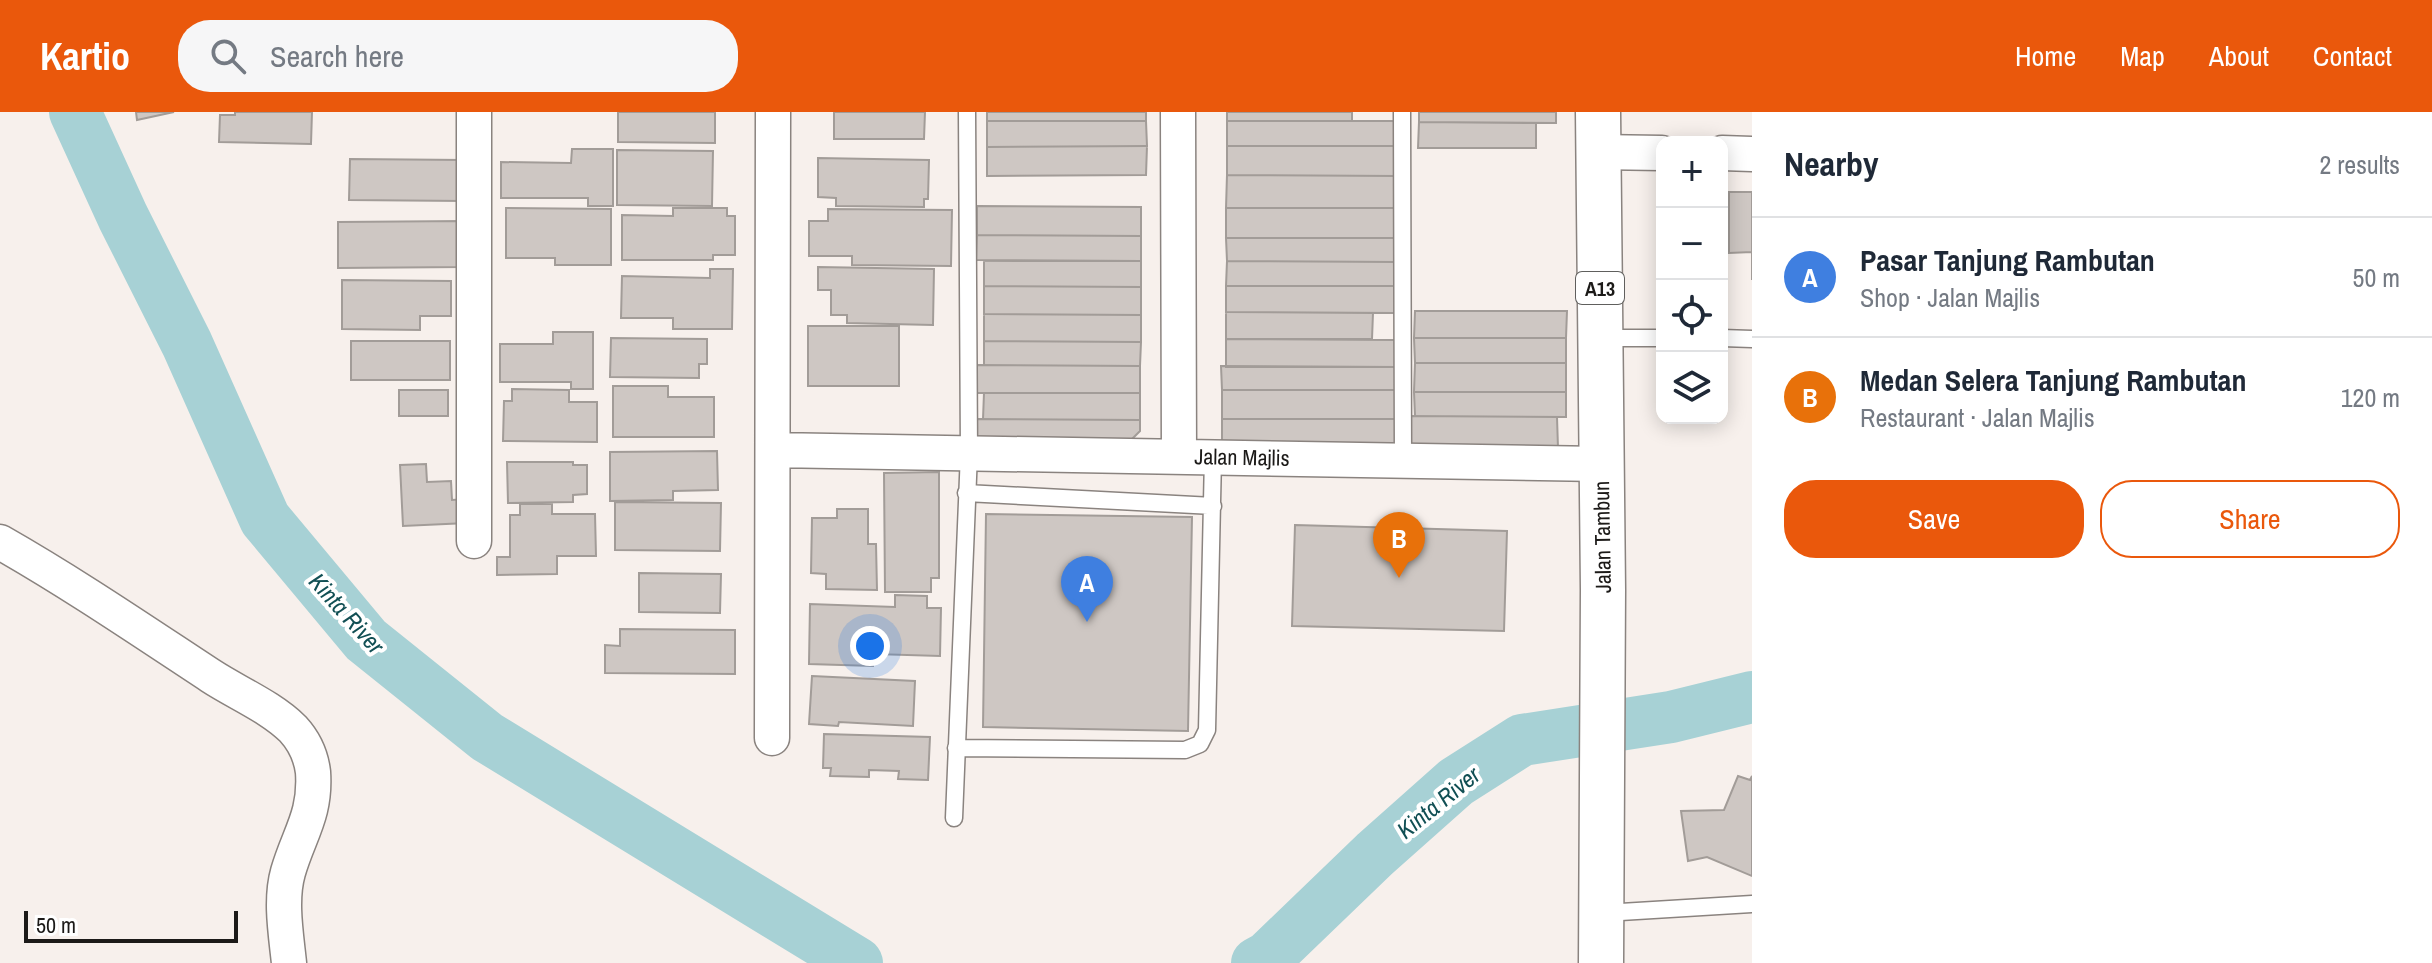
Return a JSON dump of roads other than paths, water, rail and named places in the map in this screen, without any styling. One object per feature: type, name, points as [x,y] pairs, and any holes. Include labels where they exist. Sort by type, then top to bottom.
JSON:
[{"type":"main road","name":"Jalan Tambun","points":[[1598,132],[1603,590],[1601,963]]},
{"type":"street","points":[[474,112],[474,541]]},
{"type":"street","points":[[772,738],[773,112]]},
{"type":"street","name":"Jalan Majlis","points":[[1178,112],[1179,456],[1601,464]]},
{"type":"street","points":[[1598,132],[1656,151]]},
{"type":"street","points":[[1728,153],[1752,154]]},
{"type":"street","points":[[773,450],[1179,456]]},
{"type":"street","points":[[0,542],[43,566],[238,694],[280,718],[302,741],[311,764],[312,797],[310,814],[287,874],[285,888],[289,963]]},
{"type":"lane","points":[[954,818],[969,453],[967,112]]},
{"type":"lane","points":[[1402,112],[1403,461]]},
{"type":"lane","points":[[1601,338],[1656,338]]},
{"type":"lane","points":[[1728,338],[1752,339]]},
{"type":"lane","points":[[956,748],[1185,750],[1200,744],[1207,730],[1213,457]]},
{"type":"lane","points":[[966,493],[1213,506]]},
{"type":"lane","points":[[1602,914],[1752,904]]},
{"type":"waterway","name":"Kinta River","points":[[75,112],[123,217],[187,344],[265,519],[366,640],[487,737],[857,963]]},
{"type":"waterway","name":"Kinta River","points":[[1257,963],[1268,957],[1375,854],[1456,782],[1522,740],[1671,717],[1752,697]]},
{"type":"place","name":"Medan Selera Tanjung Rambutan","points":[[1399,578]]},
{"type":"place","name":"Pasar Tanjung Rambutan","points":[[1087,622]]}]
